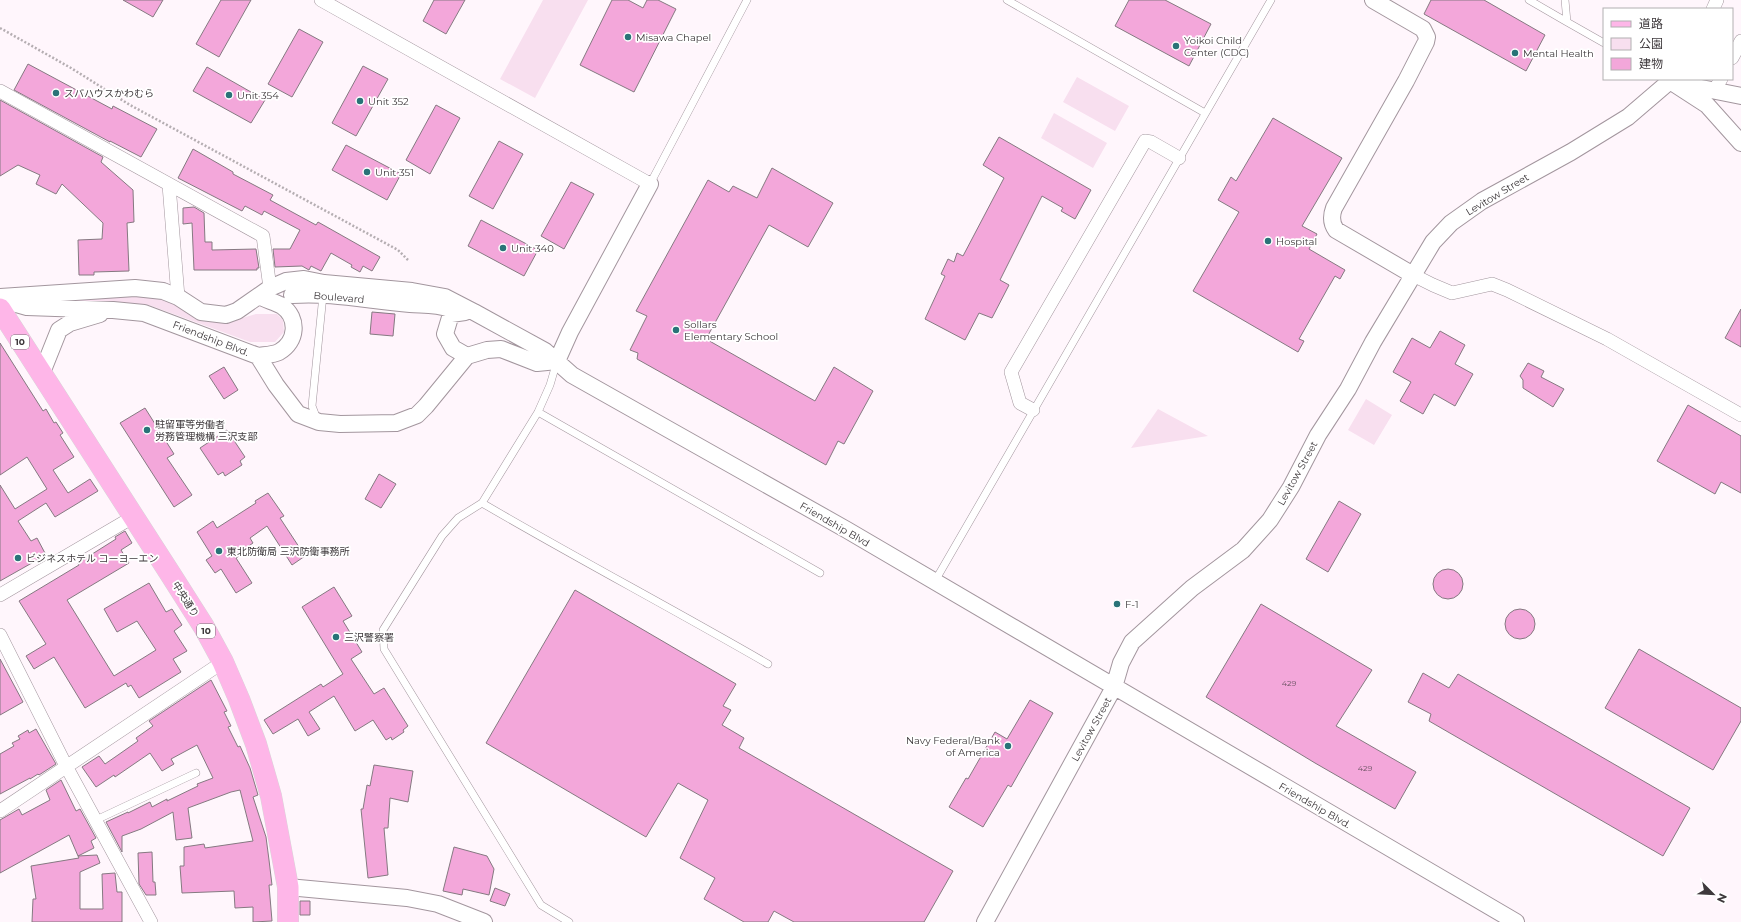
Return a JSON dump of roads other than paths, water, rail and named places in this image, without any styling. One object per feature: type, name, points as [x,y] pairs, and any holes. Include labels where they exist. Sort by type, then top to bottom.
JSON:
[{"type":"main road","name":"中央通り","points":[[0,310],[192,608],[223,662],[256,744],[272,796],[288,887],[288,922]]},
{"type":"street","points":[[321,0],[650,184],[570,332],[557,361],[537,364],[501,349],[487,350],[468,356],[453,348],[445,334],[451,314],[466,312]]},
{"type":"street","points":[[1373,0],[1423,29],[1427,36],[1426,42],[1406,81],[1334,208],[1332,224],[1336,230],[1413,275],[1452,293],[1492,284],[1507,290],[1607,339],[1741,415]]},
{"type":"street","points":[[1733,56],[1741,41]]},
{"type":"street","points":[[1669,80],[1718,85],[1741,96]]},
{"type":"street","points":[[1669,80],[1707,105],[1741,143]]},
{"type":"street","name":"Levitow Street","points":[[985,922],[1114,687],[1121,664],[1132,642],[1192,588],[1243,550],[1270,520],[1291,487],[1318,435],[1348,389],[1373,342],[1433,242],[1451,223],[1482,201],[1571,152],[1628,117],[1669,80]]},
{"type":"street","points":[[0,91],[263,236],[264,292],[282,306],[291,316],[295,328],[291,341],[279,352],[258,356]]},
{"type":"street","points":[[1033,410],[1020,403],[1011,372],[1145,141],[1152,142],[1179,158]]},
{"type":"street","points":[[169,185],[178,297]]},
{"type":"street","name":"Friendship Blvd.","points":[[0,299],[135,288],[163,291],[178,297],[201,312],[226,315],[237,311],[264,292],[286,281],[304,279],[324,289]]},
{"type":"street","points":[[324,289],[412,291],[445,297],[466,312]]},
{"type":"street","name":"Boulevard","points":[[292,295],[324,289],[386,301],[443,306],[466,312]]},
{"type":"street","name":"Friendship Blvd.","points":[[0,299],[27,307],[113,310],[144,313],[258,356],[276,385],[298,414],[319,422],[340,424],[396,423],[417,415],[468,356]]},
{"type":"street","name":"Friendship Blvd.","points":[[41,375],[59,330],[70,323],[113,310]]},
{"type":"street","name":"Friendship Blvd","points":[[466,312],[545,351],[572,375],[935,581],[1114,687]]},
{"type":"street","points":[[0,595],[133,517]]},
{"type":"street","points":[[0,635],[66,766],[151,922]]},
{"type":"street","points":[[0,812],[66,766],[223,662]]},
{"type":"street","name":"Friendship Blvd.","points":[[1114,687],[1516,922]]},
{"type":"street","points":[[288,887],[407,898],[438,904],[464,918],[484,922]]},
{"type":"lane","points":[[650,184],[747,0]]},
{"type":"lane","points":[[1006,0],[1016,2],[1205,114]]},
{"type":"lane","points":[[935,581],[1271,0]]},
{"type":"lane","points":[[1529,0],[1603,42]]},
{"type":"lane","points":[[1565,0],[1567,22]]},
{"type":"lane","points":[[319,422],[312,406],[324,289]]},
{"type":"lane","points":[[557,361],[550,385],[538,412],[482,503],[458,518],[442,536],[383,630],[384,648],[540,905],[569,922]]},
{"type":"lane","points":[[538,412],[820,573]]},
{"type":"lane","points":[[482,503],[634,590],[668,606],[768,664]]},
{"type":"lane","points":[[96,820],[196,773]]},
{"type":"place","name":"Misawa Chapel","points":[[628,37]]},
{"type":"place","name":"Yoikoi Child Center (CDC)","points":[[1176,46]]},
{"type":"place","name":"Mental Health","points":[[1515,53]]},
{"type":"place","name":"スパハウスかわむら","points":[[56,93]]},
{"type":"place","name":"Unit 354","points":[[229,95]]},
{"type":"place","name":"Unit 352","points":[[360,101]]},
{"type":"place","name":"Unit 351","points":[[367,172]]},
{"type":"place","name":"Hospital","points":[[1268,241]]},
{"type":"place","name":"Unit 340","points":[[503,248]]},
{"type":"place","name":"Sollars Elementary School","points":[[676,330]]},
{"type":"place","name":"駐留軍等労働者 労務管理機構 三沢支部","points":[[147,430]]},
{"type":"place","name":"東北防衛局 三沢防衛事務所","points":[[219,551]]},
{"type":"place","name":"ビジネスホテル コーヨーエン","points":[[18,558]]},
{"type":"place","name":"F-1","points":[[1117,604]]},
{"type":"place","name":"三沢警察署","points":[[336,637]]},
{"type":"place","name":"Navy Federal/Bank of America","points":[[1008,746]]}]
